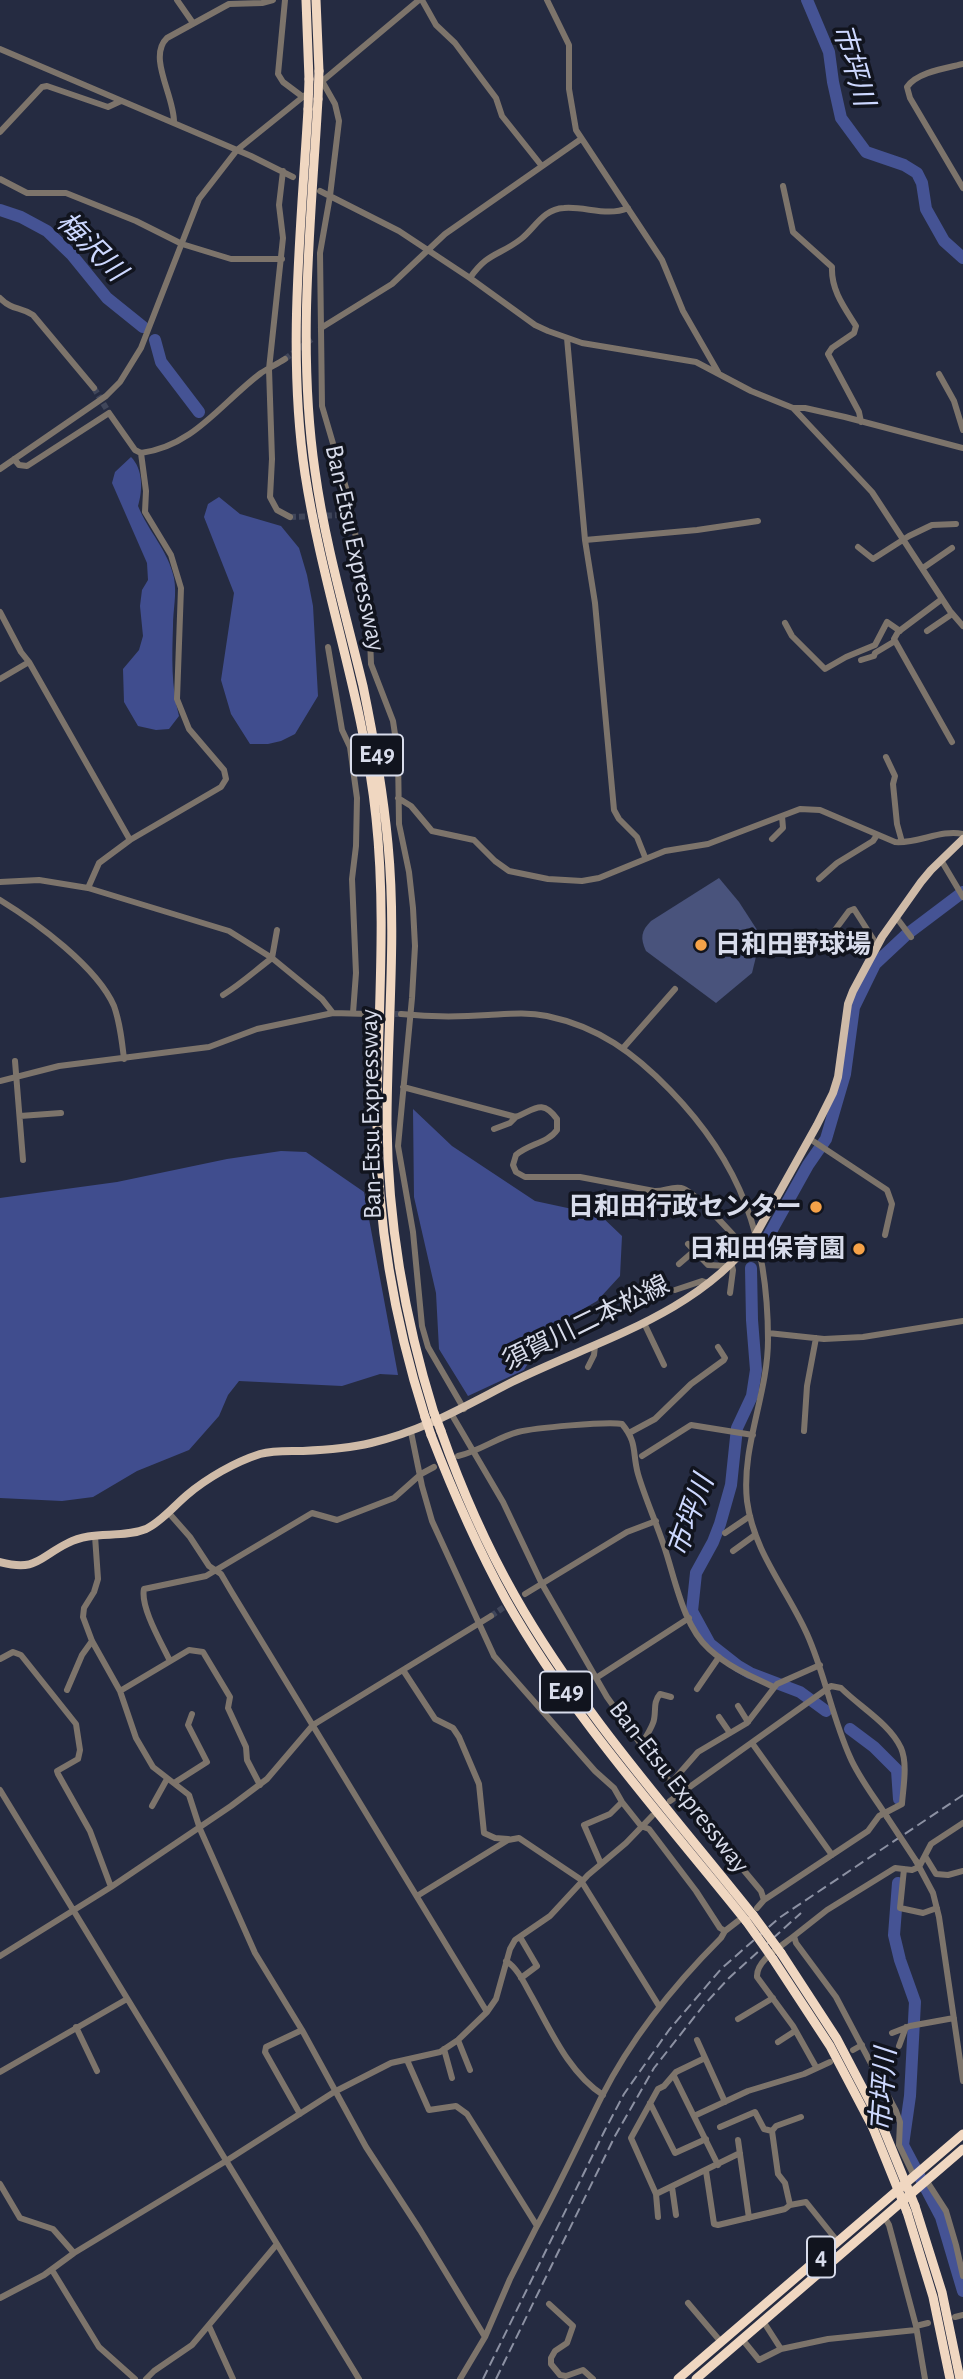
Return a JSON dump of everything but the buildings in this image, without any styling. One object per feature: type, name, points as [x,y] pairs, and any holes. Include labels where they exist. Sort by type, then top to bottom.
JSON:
[{"type":"highway","name":"Ban-Etsu Expressway","points":[[306,0],[309,79],[296,301],[300,431],[314,526],[353,687],[376,817],[382,926],[377,1126],[380,1189],[397,1308],[413,1377],[430,1415],[473,1536],[529,1638],[587,1722],[748,1916],[777,1956],[878,2127],[942,2292],[960,2379]]},
{"type":"highway","name":"Ban-Etsu Expressway","points":[[316,0],[319,71],[305,332],[310,429],[319,499],[373,733],[385,815],[392,927],[387,1085],[390,1186],[401,1280],[430,1415]]},
{"type":"highway","name":"4","points":[[678,2379],[963,2134]]},
{"type":"highway","name":"4","points":[[696,2379],[963,2149]]},
{"type":"highway","name":"Ban-Etsu Expressway","points":[[911,2209],[950,2379]]},
{"type":"main road","name":"須賀川二本松線","points":[[0,1562],[15,1565],[36,1563],[68,1542],[142,1530],[202,1484],[260,1454],[369,1444],[411,1432],[452,1415],[514,1381],[644,1323],[708,1283],[746,1249],[755,1236],[833,1093],[838,1077],[850,998],[877,945],[931,870],[963,836]]},
{"type":"street","points":[[177,0],[192,23]]},
{"type":"street","points":[[174,123],[158,56],[161,44],[192,23],[229,4],[273,0]]},
{"type":"street","points":[[285,0],[278,74],[283,82],[303,97]]},
{"type":"street","points":[[0,468],[106,396],[120,382],[141,348],[200,199],[237,150],[421,0],[436,25],[455,43],[495,96],[502,117],[541,165]]},
{"type":"street","points":[[547,0],[569,45],[572,114],[581,139],[663,260],[683,311],[719,372]]},
{"type":"street","points":[[0,49],[237,150],[293,177]]},
{"type":"street","points":[[963,64],[927,75],[911,82],[907,87],[910,98],[963,188]]},
{"type":"street","points":[[322,81],[338,112],[330,196],[320,253],[321,383],[325,419],[338,455],[369,612],[371,664],[391,712],[396,739],[399,824],[410,884],[415,946],[405,1014],[398,1146],[413,1232],[422,1326],[428,1347],[464,1409]]},
{"type":"street","points":[[0,132],[42,87],[47,86],[108,107],[121,101]]},
{"type":"street","points":[[312,339],[392,284],[445,234],[581,139]]},
{"type":"street","points":[[283,171],[279,192],[284,238],[269,369],[272,459],[270,497],[277,510],[290,517]]},
{"type":"street","points":[[0,179],[27,193],[66,193],[136,221],[182,244],[231,259],[282,260]]},
{"type":"street","points":[[783,186],[793,232],[829,263],[837,294],[856,326],[854,333],[832,348],[828,354],[835,372],[859,412],[861,422]]},
{"type":"street","points":[[320,191],[399,231],[535,325],[567,338],[582,343],[696,362],[751,391],[793,408],[806,408],[963,449]]},
{"type":"street","points":[[470,278],[483,261],[522,238],[547,214],[563,208],[614,212],[628,208]]},
{"type":"street","points":[[0,298],[11,308],[24,309],[33,316],[94,388]]},
{"type":"street","points":[[567,338],[614,810],[637,837],[645,857]]},
{"type":"street","points":[[14,459],[21,467],[27,466],[109,413],[135,450],[141,453],[166,448],[185,439],[261,373],[285,359]]},
{"type":"street","points":[[939,374],[954,401],[963,430]]},
{"type":"street","points":[[793,408],[869,489],[952,614],[963,626]]},
{"type":"street","points":[[88,888],[99,863],[130,840],[221,787],[226,779],[223,769],[190,729],[177,699],[181,588],[171,555],[145,512],[146,491],[141,453]]},
{"type":"street","points":[[342,515],[351,514]]},
{"type":"street","points":[[586,540],[697,530],[758,521]]},
{"type":"street","points":[[858,547],[873,559],[903,539],[936,523],[956,524]]},
{"type":"street","points":[[923,568],[952,548]]},
{"type":"street","points":[[942,599],[900,631],[895,636],[895,642],[952,742]]},
{"type":"street","points":[[0,612],[130,840]]},
{"type":"street","points":[[927,631],[952,614]]},
{"type":"street","points":[[785,623],[792,636],[825,668],[875,645],[887,622],[900,631]]},
{"type":"street","points":[[861,660],[874,656],[895,642]]},
{"type":"street","points":[[328,647],[340,717],[350,747],[357,798],[352,880],[356,973],[353,1013]]},
{"type":"street","points":[[0,679],[29,662]]},
{"type":"street","points":[[381,741],[396,739]]},
{"type":"street","points":[[350,747],[358,746]]},
{"type":"street","points":[[886,757],[895,776],[893,784],[897,824],[902,842]]},
{"type":"street","points":[[398,798],[411,806],[432,831],[474,840],[509,871],[548,879],[591,880],[645,857],[708,844],[800,809],[816,808],[877,835],[902,842],[950,833],[963,836]]},
{"type":"street","points":[[772,839],[783,828],[782,816]]},
{"type":"street","points":[[819,879],[837,863],[873,841],[877,835]]},
{"type":"street","points":[[941,860],[963,897]]},
{"type":"street","points":[[0,882],[39,880],[88,888],[216,926],[247,941],[272,958],[322,999],[333,1013]]},
{"type":"street","points":[[0,900],[41,929],[98,980],[117,1014],[124,1059]]},
{"type":"street","points":[[835,930],[849,911],[854,909],[877,945]]},
{"type":"street","points":[[896,917],[911,937]]},
{"type":"street","points":[[272,958],[277,930]]},
{"type":"street","points":[[223,995],[253,975],[264,962],[272,958]]},
{"type":"street","points":[[624,1047],[675,989]]},
{"type":"street","points":[[0,1081],[59,1066],[209,1047],[257,1030],[333,1013],[368,1014]]},
{"type":"street","points":[[405,1014],[537,1014],[578,1026],[624,1047],[645,1064],[708,1132],[738,1182],[748,1209],[766,1289],[768,1333],[765,1374],[747,1474],[750,1516],[765,1560],[806,1632],[820,1665],[850,1759],[918,1864],[933,1894],[963,2081]]},
{"type":"street","points":[[15,1061],[23,1160]]},
{"type":"street","points":[[403,1087],[516,1117]]},
{"type":"street","points":[[494,1129],[541,1106],[553,1113],[558,1125],[553,1135],[516,1155],[513,1165],[520,1175],[580,1177],[662,1192],[678,1187],[685,1189],[746,1249]]},
{"type":"street","points":[[20,1116],[61,1113]]},
{"type":"street","points":[[810,1139],[887,1190],[892,1204],[885,1235]]},
{"type":"street","points":[[688,1244],[708,1265],[729,1264],[733,1270],[730,1293]]},
{"type":"street","points":[[679,1264],[694,1251]]},
{"type":"street","points":[[675,1290],[702,1280],[708,1283]]},
{"type":"street","points":[[768,1333],[816,1338],[863,1337],[963,1321]]},
{"type":"street","points":[[644,1323],[664,1366]]},
{"type":"street","points":[[804,1431],[807,1386],[816,1338]]},
{"type":"street","points":[[588,1367],[595,1346]]},
{"type":"street","points":[[629,1433],[655,1419],[691,1384],[724,1360],[718,1347]]},
{"type":"street","points":[[452,1415],[503,1502],[542,1584],[596,1678],[641,1745],[761,1891],[764,1900]]},
{"type":"street","points":[[458,1457],[474,1453],[517,1432],[619,1423],[634,1442],[639,1475],[689,1618],[707,1648],[747,1676],[774,1687]]},
{"type":"street","points":[[642,1456],[691,1425],[753,1435]]},
{"type":"street","points":[[411,1432],[432,1521],[494,1656],[594,1771],[614,1788],[641,1826],[649,1829],[724,1931]]},
{"type":"street","points":[[170,1661],[152,1623],[142,1592],[148,1588],[206,1576],[312,1513],[337,1520],[394,1498],[434,1466]]},
{"type":"street","points":[[168,1512],[190,1537],[209,1566],[221,1574],[232,1591],[487,2012]]},
{"type":"street","points":[[725,1533],[750,1516]]},
{"type":"street","points":[[525,1594],[627,1532],[656,1521]]},
{"type":"street","points":[[733,1551],[755,1535]]},
{"type":"street","points":[[95,1536],[98,1579],[84,1608],[83,1617],[92,1641],[120,1691],[143,1752],[153,1767],[189,1795],[200,1829],[246,1935],[377,2166],[420,2230],[485,2337]]},
{"type":"street","points":[[0,1956],[200,1829],[260,1785],[313,1725],[491,1616]]},
{"type":"street","points":[[596,1678],[689,1618]]},
{"type":"street","points":[[67,1690],[82,1655],[92,1641]]},
{"type":"street","points":[[120,1691],[189,1650],[203,1652],[230,1697],[228,1707],[246,1747],[247,1760],[260,1785]]},
{"type":"street","points":[[0,1658],[13,1652],[21,1655],[76,1724],[80,1750],[78,1759],[57,1771],[90,1831],[111,1887]]},
{"type":"street","points":[[697,1689],[719,1657]]},
{"type":"street","points":[[671,1783],[698,1752],[748,1722],[781,1681],[820,1665]]},
{"type":"street","points":[[403,1670],[435,1719],[453,1728],[459,1737],[479,1784],[484,1833],[495,1838],[519,1838],[583,1882],[659,2006]]},
{"type":"street","points":[[460,2379],[485,2337],[510,2278],[603,2095],[659,2006],[687,1972],[721,1938],[724,1931],[748,1916],[764,1900],[868,1831],[875,1820],[902,1804],[903,1758],[901,1749],[890,1732],[841,1688],[831,1686],[670,1801]]},
{"type":"street","points":[[641,1745],[655,1720],[654,1707],[657,1697],[660,1694],[671,1697]]},
{"type":"street","points":[[738,1706],[748,1722]]},
{"type":"street","points":[[152,1806],[170,1781],[207,1762],[188,1726],[192,1714]]},
{"type":"street","points":[[719,1717],[730,1733]]},
{"type":"street","points":[[752,1743],[832,1855]]},
{"type":"street","points":[[0,1790],[359,2379]]},
{"type":"street","points":[[601,1864],[584,1825],[610,1814],[622,1802]]},
{"type":"street","points":[[0,2298],[25,2287],[74,2253],[334,2092],[391,2063],[444,2049],[458,2040],[487,2012],[500,1987],[512,1944],[550,1916],[652,1816]]},
{"type":"street","points":[[816,2067],[795,2031],[757,1977],[762,1963],[827,1910],[895,1868],[912,1870],[933,1843],[963,1823]]},
{"type":"street","points":[[417,1896],[509,1839]]},
{"type":"street","points":[[925,1856],[936,1874],[948,1875],[963,1871]]},
{"type":"street","points":[[904,1869],[900,1909],[923,1913],[937,1908]]},
{"type":"street","points":[[794,1936],[796,1943],[835,1997],[896,2111],[900,2122],[899,2145],[914,2176]]},
{"type":"street","points":[[520,1937],[537,1966],[521,1978]]},
{"type":"street","points":[[506,1961],[511,1963],[521,1978],[573,2066],[590,2087],[603,2095]]},
{"type":"street","points":[[738,2019],[773,1998]]},
{"type":"street","points":[[0,2072],[127,1999]]},
{"type":"street","points":[[892,2033],[906,2027],[954,2018]]},
{"type":"street","points":[[76,2027],[97,2071]]},
{"type":"street","points":[[899,2046],[906,2027]]},
{"type":"street","points":[[300,2114],[265,2052],[266,2047],[302,2030]]},
{"type":"street","points":[[778,2042],[795,2031]]},
{"type":"street","points":[[458,2040],[470,2070]]},
{"type":"street","points":[[697,2040],[725,2102]]},
{"type":"street","points":[[853,2050],[862,2045]]},
{"type":"street","points":[[444,2049],[452,2078]]},
{"type":"street","points":[[658,2217],[656,2194],[631,2138],[658,2089],[676,2072],[705,2058]]},
{"type":"street","points":[[407,2060],[429,2110],[456,2106],[467,2114],[537,2226]]},
{"type":"street","points":[[694,2116],[748,2091],[804,2074],[830,2062]]},
{"type":"street","points":[[674,2076],[718,2165]]},
{"type":"street","points":[[650,2103],[675,2153],[705,2139]]},
{"type":"street","points":[[720,2127],[755,2112],[764,2129],[772,2131]]},
{"type":"street","points":[[790,2205],[785,2183],[778,2174],[772,2131],[776,2126],[801,2117]]},
{"type":"street","points":[[738,2140],[749,2218]]},
{"type":"street","points":[[656,2194],[740,2153]]},
{"type":"street","points":[[706,2171],[714,2224],[749,2218],[806,2202],[838,2242]]},
{"type":"street","points":[[926,2180],[946,2211],[963,2276]]},
{"type":"street","points":[[0,2184],[20,2218],[53,2229],[74,2253]]},
{"type":"street","points":[[672,2187],[676,2215]]},
{"type":"street","points":[[884,2216],[889,2225],[916,2328],[925,2379]]},
{"type":"street","points":[[146,2379],[187,2350],[277,2244]]},
{"type":"street","points":[[52,2270],[99,2347],[135,2379]]},
{"type":"street","points":[[688,2303],[722,2342]]},
{"type":"street","points":[[549,2304],[573,2326],[567,2343],[555,2351],[551,2364],[560,2375],[566,2376],[583,2370],[593,2379]]},
{"type":"street","points":[[955,2317],[963,2315]]},
{"type":"street","points":[[763,2321],[781,2350]]},
{"type":"street","points":[[742,2339],[759,2360],[781,2350],[828,2339],[916,2328],[928,2323]]},
{"type":"street","points":[[209,2326],[233,2379]]},
{"type":"shaded area","points":[[131,457],[138,467],[141,480],[138,506],[167,558],[174,578],[173,671],[179,716],[169,729],[156,730],[138,726],[124,702],[123,669],[139,650],[143,636],[140,606],[142,590],[148,580],[147,563],[112,483],[115,472]]},
{"type":"shaded area","points":[[219,497],[240,514],[281,526],[299,548],[307,575],[313,606],[318,696],[295,734],[268,744],[250,744],[231,714],[221,680],[234,593],[204,517],[208,504]]},
{"type":"shaded area","name":"日和田野球場","points":[[719,878],[739,902],[761,936],[752,973],[716,1003],[646,951],[642,938],[643,931],[651,921]]},
{"type":"shaded area","points":[[413,1109],[452,1146],[535,1201],[600,1215],[622,1236],[620,1276],[597,1301],[549,1329],[524,1370],[468,1396],[439,1349],[436,1293],[414,1197]]},
{"type":"shaded area","points":[[281,1151],[306,1152],[364,1192],[398,1375],[380,1374],[342,1386],[239,1381],[228,1395],[219,1416],[189,1450],[137,1471],[93,1497],[62,1501],[0,1498],[0,1198],[117,1182],[227,1159]]},
{"type":"waterway","name":"市坪川","points":[[807,0],[829,52],[841,118],[866,152],[904,165],[917,173],[922,183],[926,209],[944,241],[963,258]]},
{"type":"waterway","name":"梅沢川","points":[[0,210],[21,217],[47,231],[72,255],[107,298],[143,327]]},
{"type":"waterway","name":"梅沢川","points":[[155,340],[161,362],[199,412]]},
{"type":"waterway","name":"市坪川","points":[[769,1235],[808,1165],[826,1139],[845,1074],[854,1007],[875,964],[906,935],[963,892]]},
{"type":"waterway","name":"市坪川","points":[[751,1268],[756,1370],[752,1396],[737,1428],[731,1485],[720,1524],[696,1573],[692,1611],[710,1644],[738,1666],[800,1692],[826,1711]]},
{"type":"waterway","name":"市坪川","points":[[850,1729],[874,1747],[897,1770],[899,1799]]},
{"type":"waterway","name":"市坪川","points":[[898,1883],[894,1935],[915,2002],[910,2096],[903,2145],[941,2217],[963,2291]]},
{"type":"tunnel","points":[[285,359],[312,339]]},
{"type":"tunnel","points":[[94,388],[109,413]]},
{"type":"tunnel","points":[[290,517],[342,515]]},
{"type":"tunnel","points":[[368,1014],[401,1014]]},
{"type":"tunnel","points":[[491,1616],[510,1603]]},
{"type":"railway","points":[[483,2379],[624,2094],[669,2030],[721,1969],[779,1918],[963,1795]]},
{"type":"railway","points":[[496,2379],[615,2136],[654,2068],[729,1978],[801,1913]]},
{"type":"place","name":"日和田野球場","points":[[701,945]]},
{"type":"place","name":"日和田行政センター","points":[[816,1207]]},
{"type":"place","name":"日和田保育園","points":[[859,1249]]}]
